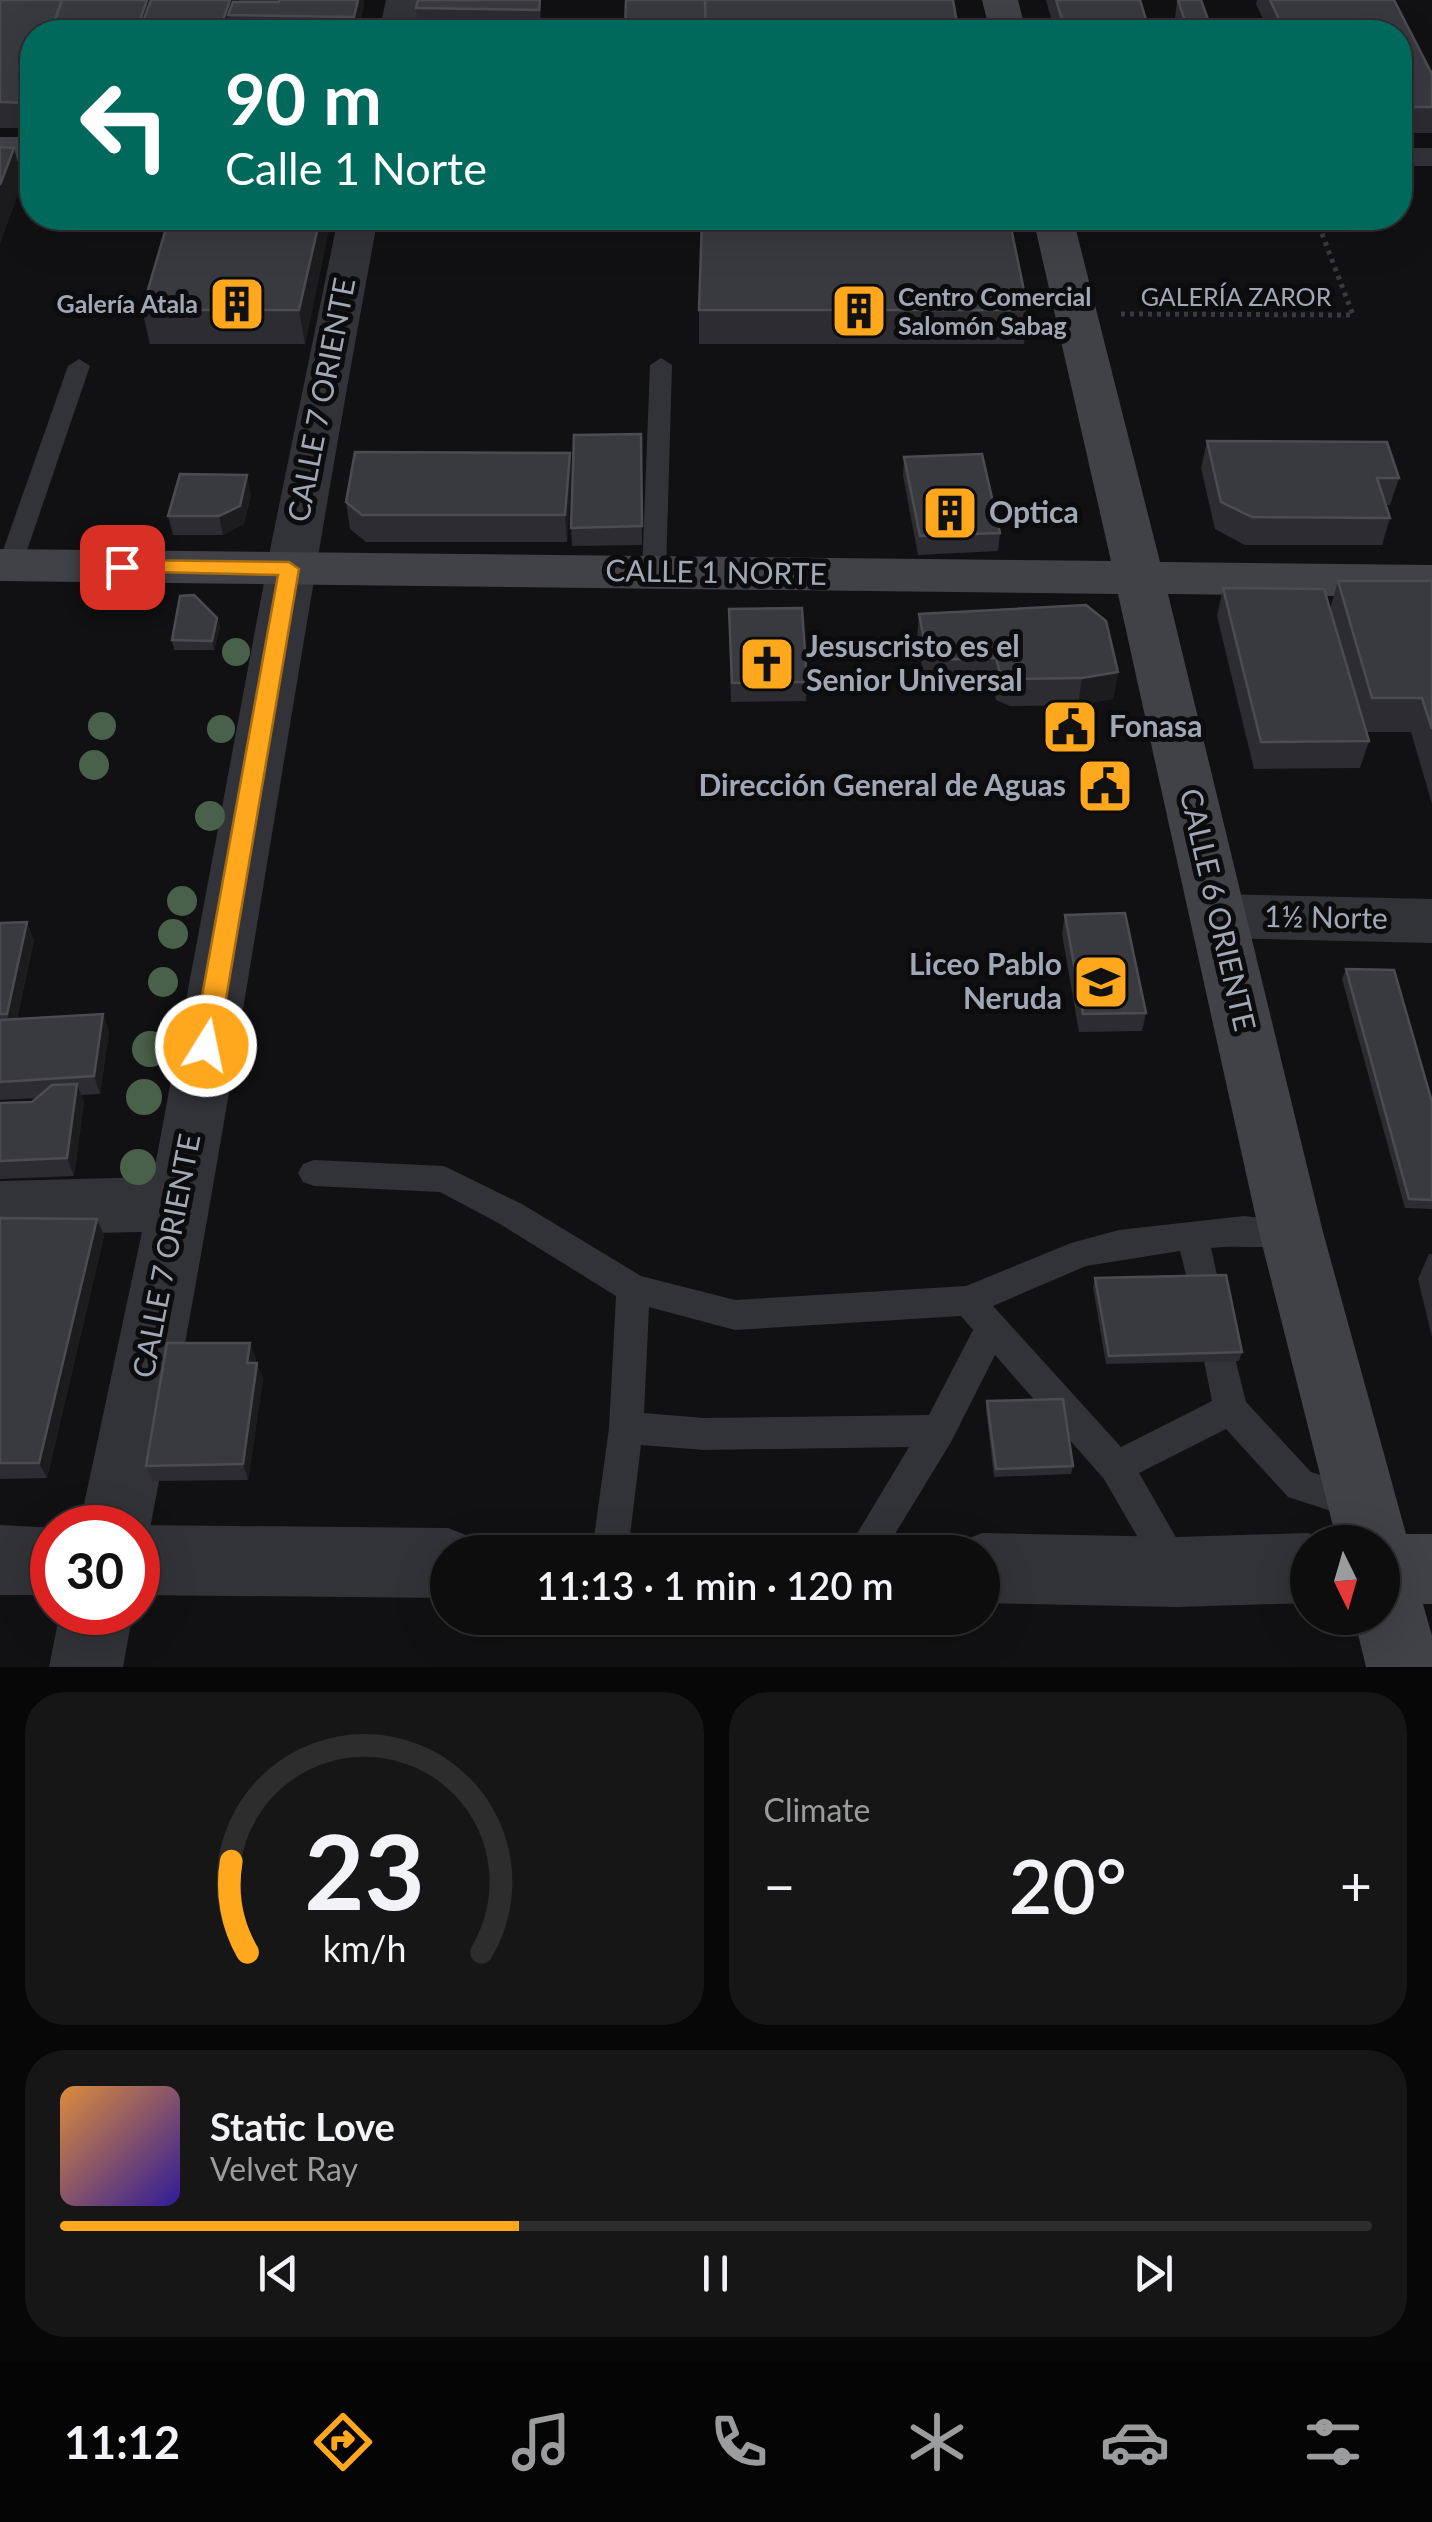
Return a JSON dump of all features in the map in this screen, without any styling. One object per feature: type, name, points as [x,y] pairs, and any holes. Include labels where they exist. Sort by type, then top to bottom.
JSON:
[{"type":"main road","name":"CALLE 6 ORIENTE","points":[[1055,230],[1220,916],[1291,1232],[1369,1525]]},
{"type":"main road","name":"CALLE 1 NORTE","points":[[5,565],[1432,581]]},
{"type":"main road","points":[[1400,1553],[1432,1570]]},
{"type":"main road","points":[[1395,1635],[1403,1667]]},
{"type":"street","name":"CALLE 7 ORIENTE","points":[[119,1505],[178,1204],[289,569],[356,230]]},
{"type":"street","name":"1½ Norte","points":[[1220,916],[1432,920]]},
{"type":"street","points":[[0,1208],[178,1204]]},
{"type":"street","points":[[0,1560],[30,1560]]},
{"type":"street","points":[[160,1560],[430,1562]]},
{"type":"street","points":[[1000,1568],[1178,1572],[1290,1569]]},
{"type":"street","points":[[86,1667],[92,1635]]},
{"type":"lane","points":[[654,572],[660,365]]},
{"type":"lane","points":[[5,565],[80,366]]},
{"type":"lane","points":[[314,1173],[444,1179],[511,1214],[632,1288],[735,1315],[968,1301],[1082,1253],[1192,1234],[1291,1232]]},
{"type":"lane","points":[[1192,1234],[1203,1284]]},
{"type":"lane","points":[[612,1535],[626,1428],[632,1288]]},
{"type":"lane","points":[[968,1301],[1116,1468],[1178,1572]]},
{"type":"lane","points":[[874,1535],[938,1432],[992,1327]]},
{"type":"lane","points":[[1221,1361],[1231,1409],[1300,1485],[1354,1525]]},
{"type":"lane","points":[[1116,1468],[1231,1409]]},
{"type":"lane","points":[[626,1428],[704,1434],[938,1432]]},
{"type":"path","name":"GALERÍA ZAROR","points":[[1075,314],[1353,315],[1321,230]]},
{"type":"building","points":[[0,0],[62,0],[55,20],[20,20],[20,103],[0,102]]},
{"type":"building","points":[[62,0],[147,0],[140,20],[55,20]]},
{"type":"building","points":[[151,0],[230,0],[223,20],[144,20]]},
{"type":"building","points":[[358,0],[354,17],[228,15],[233,2]]},
{"type":"building","points":[[418,0],[540,0],[539,10],[416,8]]},
{"type":"building","points":[[626,0],[705,0],[706,20],[625,20]]},
{"type":"building","points":[[705,0],[953,0],[956,20],[706,20]]},
{"type":"building","points":[[1056,0],[1140,0],[1146,20],[1062,20]]},
{"type":"building","points":[[1178,0],[1201,0],[1208,20],[1185,20]]},
{"type":"building","points":[[1270,0],[1394,0],[1404,20],[1279,20]]},
{"type":"building","points":[[1412,35],[1432,74],[1432,107],[1412,107]]},
{"type":"building","points":[[0,147],[14,148],[0,185]]},
{"type":"building","points":[[165,230],[317,230],[299,310],[142,310]]},
{"type":"building","name":"Centro Comercial Salomón Sabag","points":[[702,230],[1011,230],[1028,310],[699,310]]},
{"type":"building","points":[[641,434],[642,526],[571,528],[574,435]]},
{"type":"building","points":[[1207,441],[1387,442],[1399,478],[1377,478],[1390,518],[1252,517],[1221,502]]},
{"type":"building","points":[[355,452],[570,453],[565,515],[362,515],[346,502]]},
{"type":"building","name":"Optica","points":[[982,454],[1000,533],[920,536],[904,457]]},
{"type":"building","points":[[180,474],[247,475],[240,506],[219,516],[168,516]]},
{"type":"building","points":[[1338,581],[1432,581],[1432,729],[1422,698],[1372,698]]},
{"type":"building","points":[[1223,588],[1324,589],[1369,741],[1261,742]]},
{"type":"building","points":[[194,595],[217,618],[212,641],[172,640],[180,596]]},
{"type":"building","points":[[1086,605],[1106,621],[1118,672],[1082,678],[1014,679],[1000,673],[996,658],[928,660],[919,614]]},
{"type":"building","name":"Jesuscristo es el Senior Universal","points":[[802,608],[807,682],[732,683],[729,609]]},
{"type":"building","name":"Liceo Pablo Neruda","points":[[1125,913],[1146,1013],[1083,1014],[1065,915]]},
{"type":"building","points":[[27,922],[7,1014],[0,1014],[0,923]]},
{"type":"building","points":[[1346,969],[1394,970],[1432,1102],[1432,1200],[1409,1199]]},
{"type":"building","points":[[103,1014],[94,1076],[0,1082],[0,1020]]},
{"type":"building","points":[[77,1084],[67,1158],[0,1161],[0,1103],[32,1102],[52,1085]]},
{"type":"building","points":[[0,1218],[97,1219],[39,1463],[0,1463]]},
{"type":"building","points":[[1226,1275],[1242,1352],[1109,1356],[1095,1278]]},
{"type":"building","points":[[167,1343],[250,1343],[247,1363],[257,1363],[243,1464],[146,1466]]},
{"type":"building","points":[[1063,1399],[1073,1466],[996,1469],[987,1401]]},
{"type":"place","name":"Galería Atala","points":[[237,304]]},
{"type":"place","name":"Centro Comercial Salomón Sabag","points":[[859,311]]},
{"type":"place","name":"Optica","points":[[950,513]]},
{"type":"place","name":"Jesuscristo es el Senior Universal","points":[[767,664]]},
{"type":"place","name":"Fonasa","points":[[1070,727]]},
{"type":"place","name":"Dirección General de Aguas","points":[[1105,786]]},
{"type":"place","name":"Liceo Pablo Neruda","points":[[1101,982]]},
{"type":"route","points":[[122,567],[289,569],[206,1046]]}]
